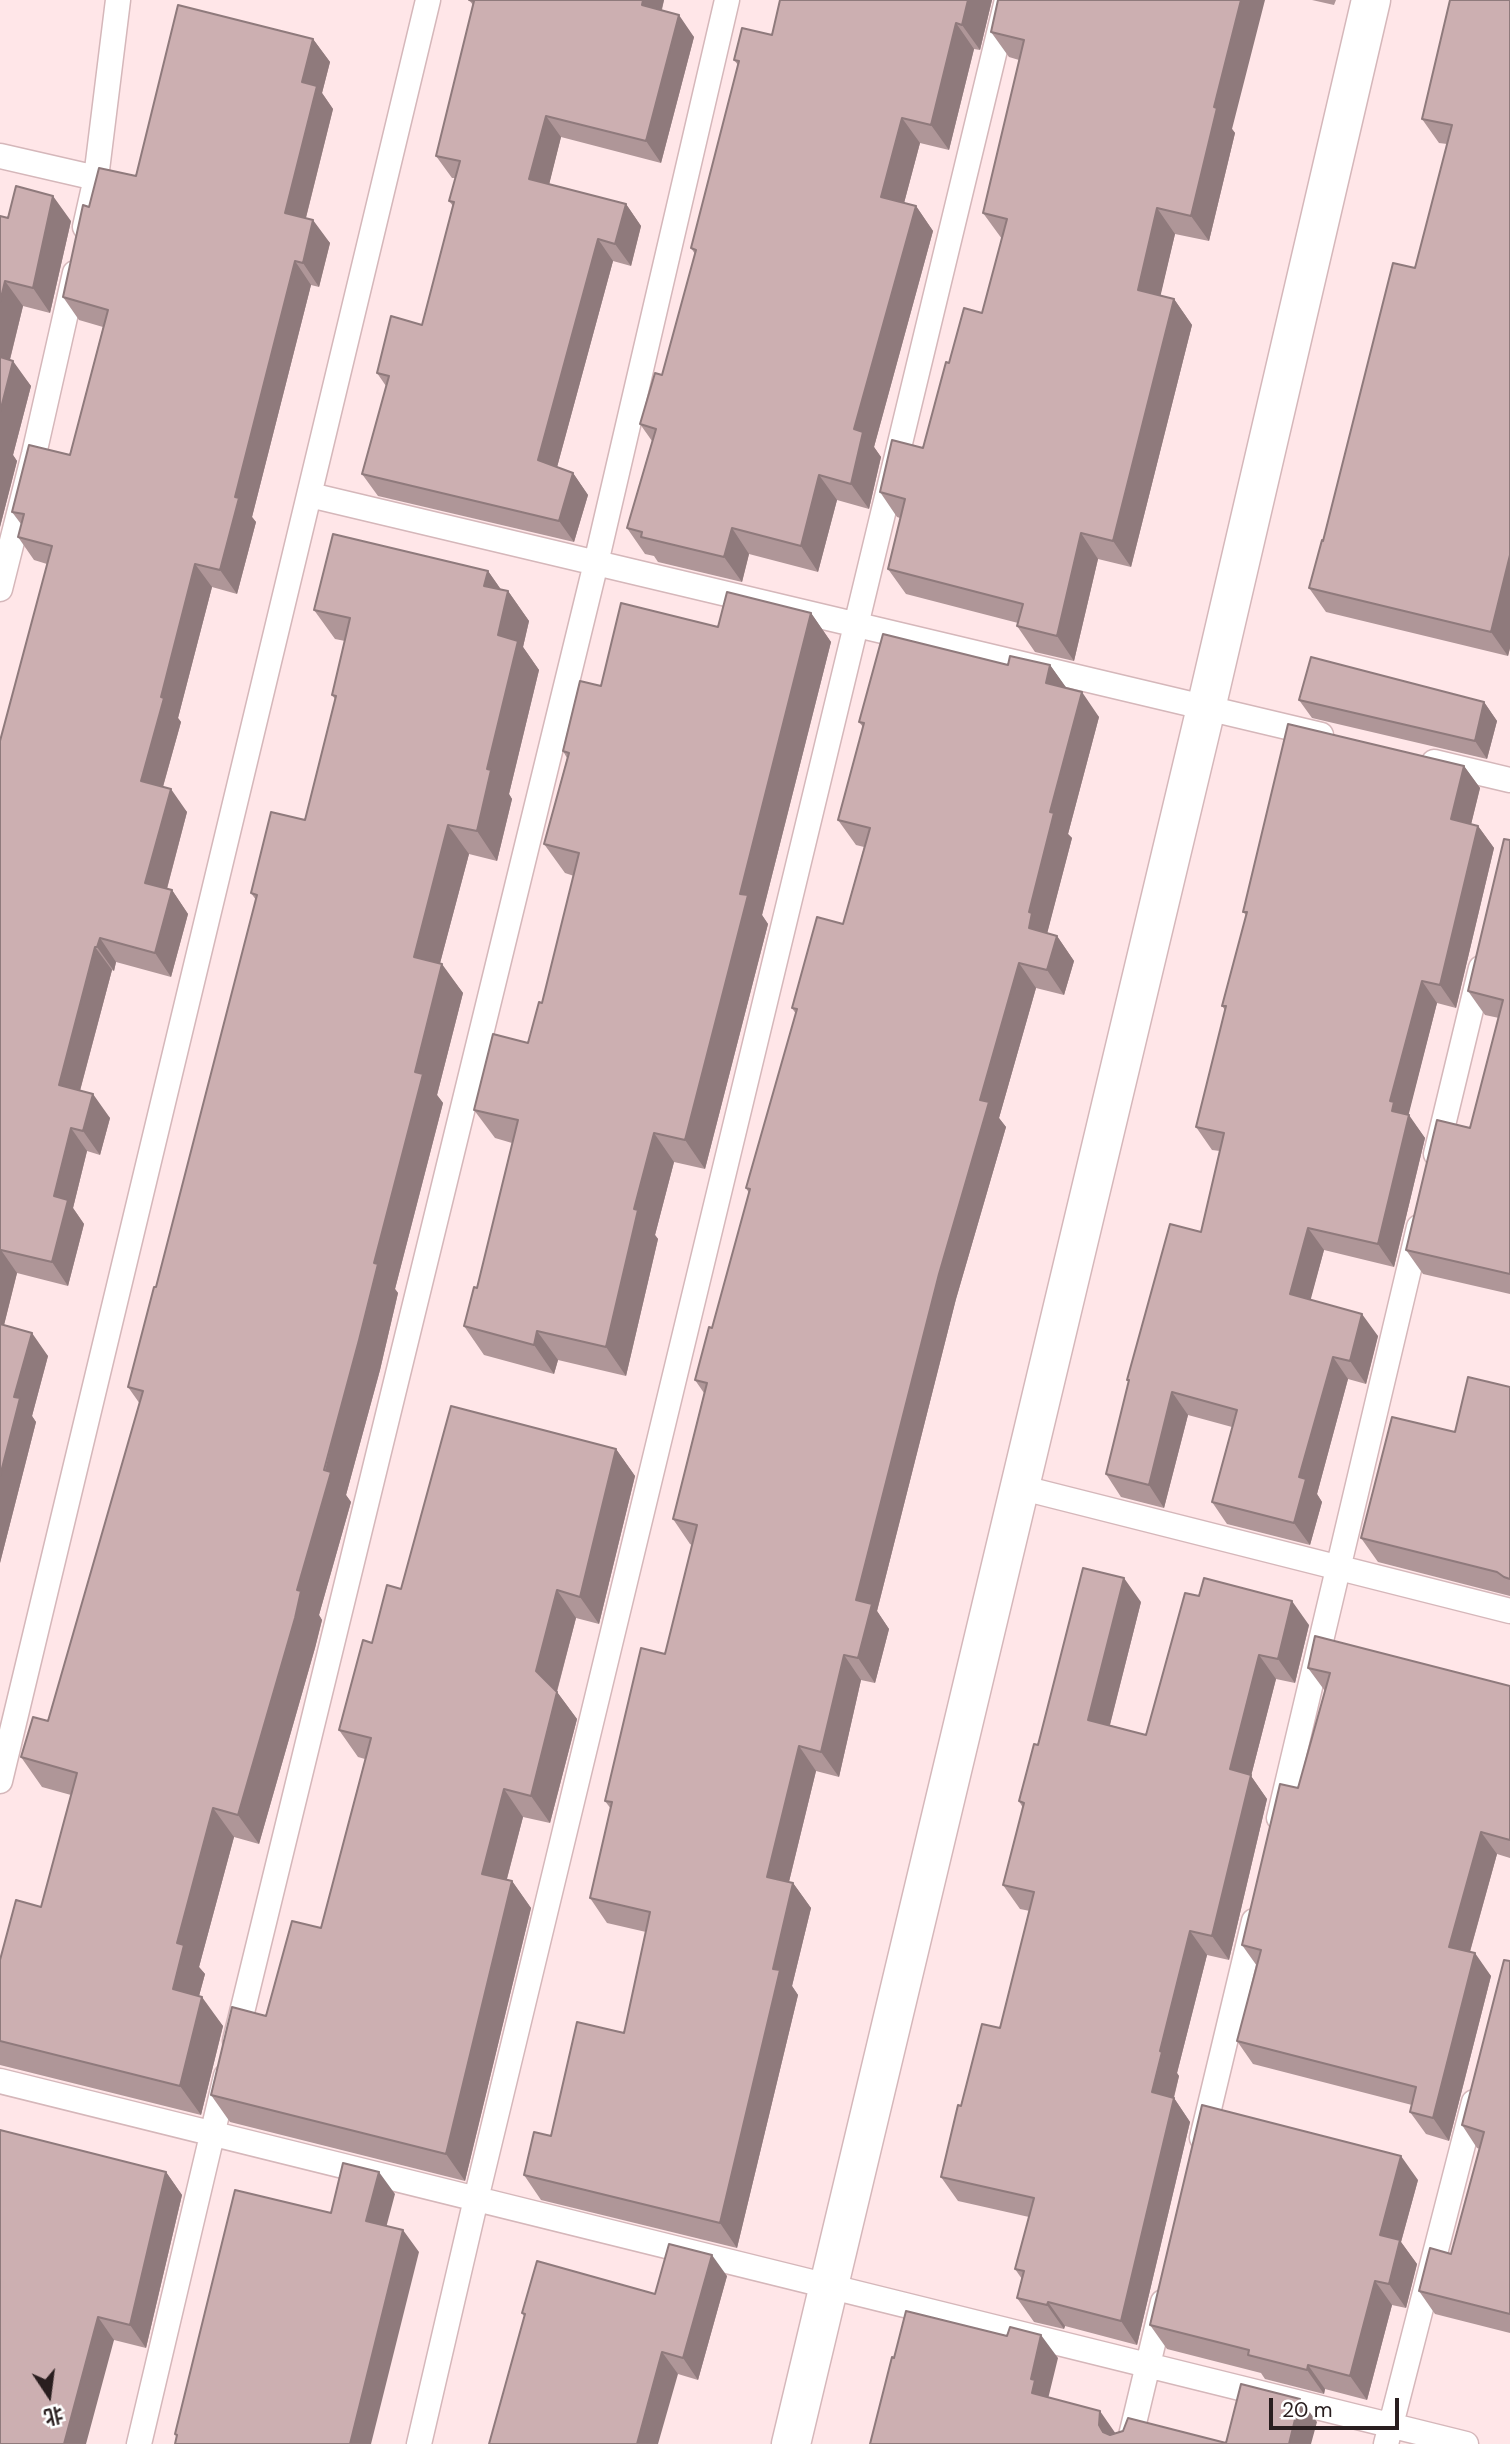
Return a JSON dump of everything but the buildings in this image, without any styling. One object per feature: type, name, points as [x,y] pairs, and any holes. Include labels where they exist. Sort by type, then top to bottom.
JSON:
[{"type":"street","points":[[791,2444],[1206,708],[1371,0]]},
{"type":"lane","points":[[0,589],[34,454],[96,178],[118,0]]},
{"type":"lane","points":[[0,1781],[428,0]]},
{"type":"lane","points":[[139,2444],[212,2133],[596,562],[727,0]]},
{"type":"lane","points":[[419,2444],[1007,0]]},
{"type":"lane","points":[[0,156],[96,178]]},
{"type":"lane","points":[[310,495],[1338,739]]},
{"type":"lane","points":[[1417,758],[1510,780]]},
{"type":"lane","points":[[1430,1179],[1485,952]]},
{"type":"lane","points":[[1274,1838],[1424,1206]]},
{"type":"lane","points":[[1019,1487],[1510,1611]]},
{"type":"lane","points":[[1196,2163],[1261,1892]]},
{"type":"lane","points":[[0,2081],[1148,2366],[1389,2435],[1466,2444]]},
{"type":"lane","points":[[1389,2435],[1479,2081]]},
{"type":"lane","points":[[1129,2444],[1167,2285]]}]
